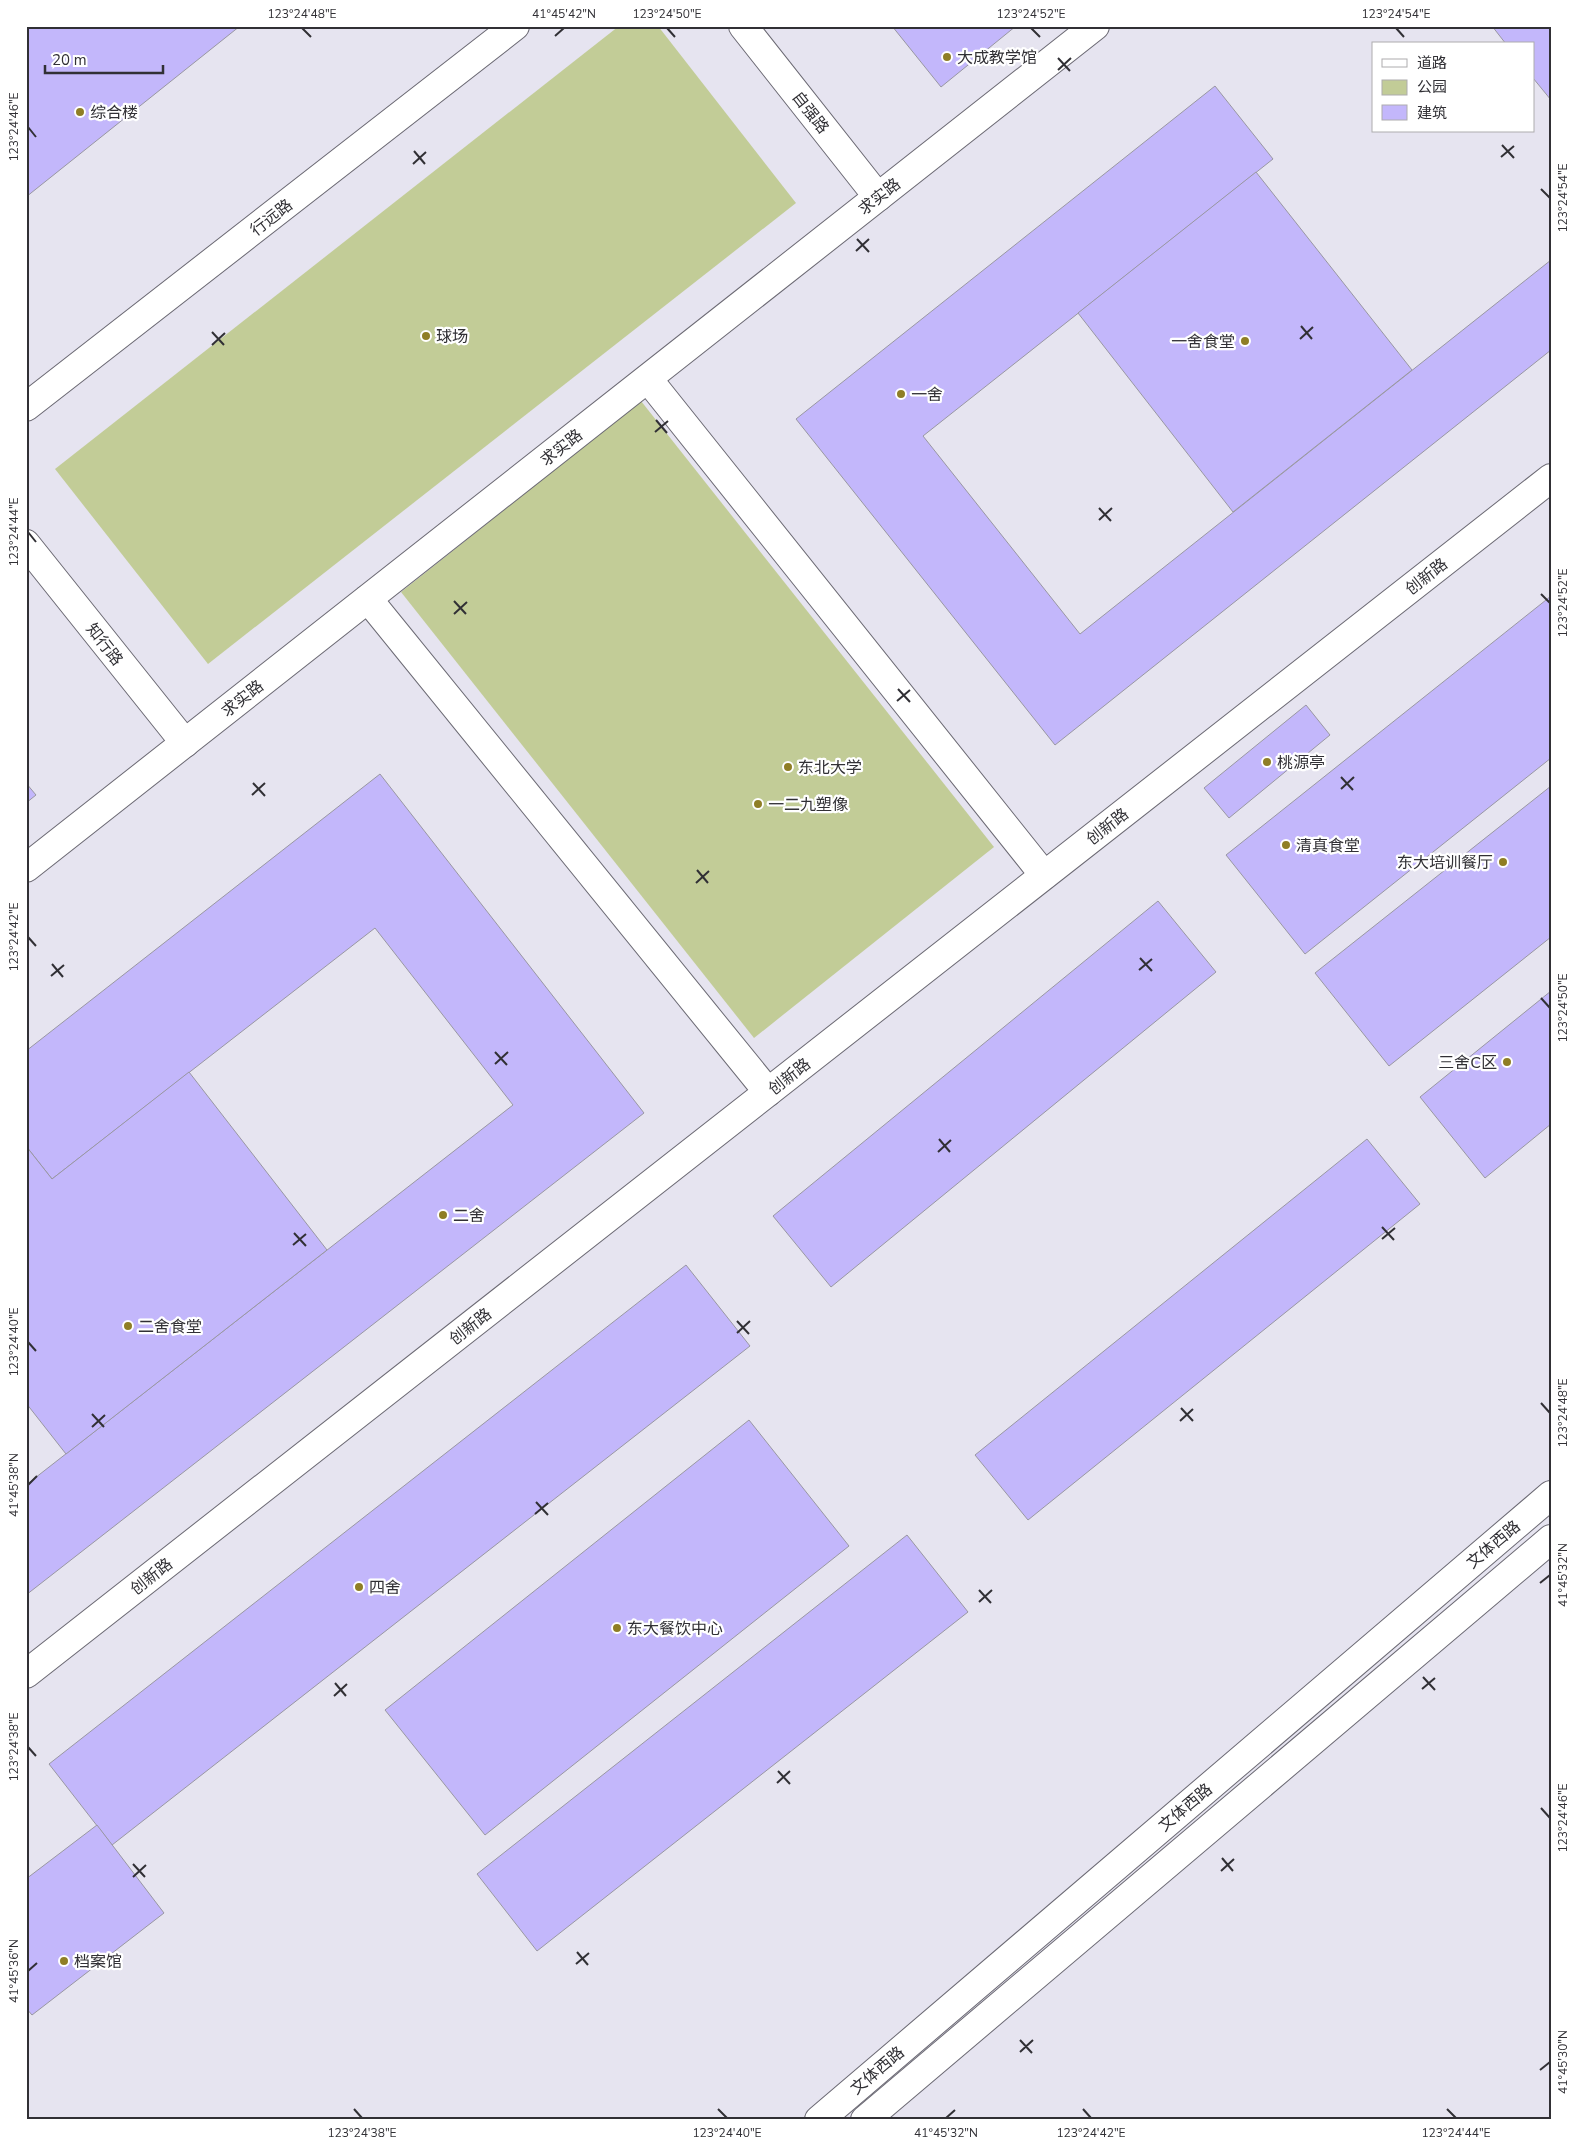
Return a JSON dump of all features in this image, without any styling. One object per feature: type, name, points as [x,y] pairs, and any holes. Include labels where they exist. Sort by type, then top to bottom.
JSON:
[{"type":"street","name":"行远路","points":[[26,407],[515,26]]},
{"type":"street","name":"自强路","points":[[744,26],[878,197]]},
{"type":"street","name":"求实路","points":[[26,868],[1095,26]]},
{"type":"street","points":[[648,379],[1044,875]]},
{"type":"street","name":"创新路","points":[[26,1674],[1551,478]]},
{"type":"street","name":"知行路","points":[[26,544],[184,743]]},
{"type":"street","points":[[368,599],[768,1092]]},
{"type":"street","name":"文体西路","points":[[819,2120],[1551,1495]]},
{"type":"street","name":"文体西路","points":[[865,2120],[1551,1539]]},
{"type":"green space","name":"球场","points":[[619,26],[658,26],[796,203],[208,664],[55,469]]},
{"type":"green space","points":[[641,401],[994,847],[754,1038],[401,592]]},
{"type":"building","name":"综合楼","points":[[26,26],[240,26],[26,197]]},
{"type":"building","name":"大成教学馆","points":[[892,26],[1016,26],[941,87]]},
{"type":"building","points":[[1492,26],[1551,26],[1551,100],[1534,79],[1534,42],[1504,42]]},
{"type":"building","name":"一舍","points":[[1215,86],[1273,159],[923,436],[1080,634],[1551,260],[1551,350],[1055,745],[796,419]]},
{"type":"building","name":"一舍食堂","points":[[1256,172],[1412,370],[1233,512],[1078,313]]},
{"type":"building","points":[[1551,596],[1551,758],[1305,954],[1226,855]]},
{"type":"building","name":"桃源亭","points":[[1306,705],[1330,735],[1229,818],[1204,788]]},
{"type":"building","name":"二舍","points":[[380,774],[644,1113],[26,1595],[26,1485],[513,1105],[375,928],[52,1179],[26,1146],[26,1051]]},
{"type":"building","points":[[26,783],[36,795],[26,803]]},
{"type":"building","name":"东大培训餐厅","points":[[1551,786],[1551,937],[1389,1066],[1315,973]]},
{"type":"building","points":[[1158,901],[1216,972],[831,1287],[773,1216]]},
{"type":"building","name":"三舍C区","points":[[1551,991],[1551,1124],[1485,1178],[1420,1097]]},
{"type":"building","name":"二舍食堂","points":[[189,1072],[327,1250],[66,1454],[26,1403],[26,1146],[52,1179]]},
{"type":"building","points":[[1367,1139],[1420,1204],[1028,1520],[975,1455]]},
{"type":"building","name":"四舍","points":[[686,1265],[750,1346],[112,1845],[49,1764]]},
{"type":"building","name":"东大餐饮中心","points":[[749,1420],[849,1546],[485,1835],[385,1710]]},
{"type":"building","points":[[907,1535],[968,1612],[537,1951],[477,1874]]},
{"type":"building","name":"档案馆","points":[[97,1825],[164,1913],[32,2015],[26,2008],[26,1879]]},
{"type":"place","name":"大成教学馆","points":[[947,57]]},
{"type":"place","name":"综合楼","points":[[80,112]]},
{"type":"place","name":"球场","points":[[426,336]]},
{"type":"place","name":"一舍食堂","points":[[1245,341]]},
{"type":"place","name":"一舍","points":[[901,394]]},
{"type":"place","name":"桃源亭","points":[[1267,762]]},
{"type":"place","name":"东北大学","points":[[788,767]]},
{"type":"place","name":"一二九塑像","points":[[758,804]]},
{"type":"place","name":"清真食堂","points":[[1286,845]]},
{"type":"place","name":"东大培训餐厅","points":[[1503,862]]},
{"type":"place","name":"三舍C区","points":[[1507,1062]]},
{"type":"place","name":"二舍","points":[[443,1215]]},
{"type":"place","name":"二舍食堂","points":[[128,1326]]},
{"type":"place","name":"四舍","points":[[359,1587]]},
{"type":"place","name":"东大餐饮中心","points":[[617,1628]]},
{"type":"place","name":"档案馆","points":[[64,1961]]}]
